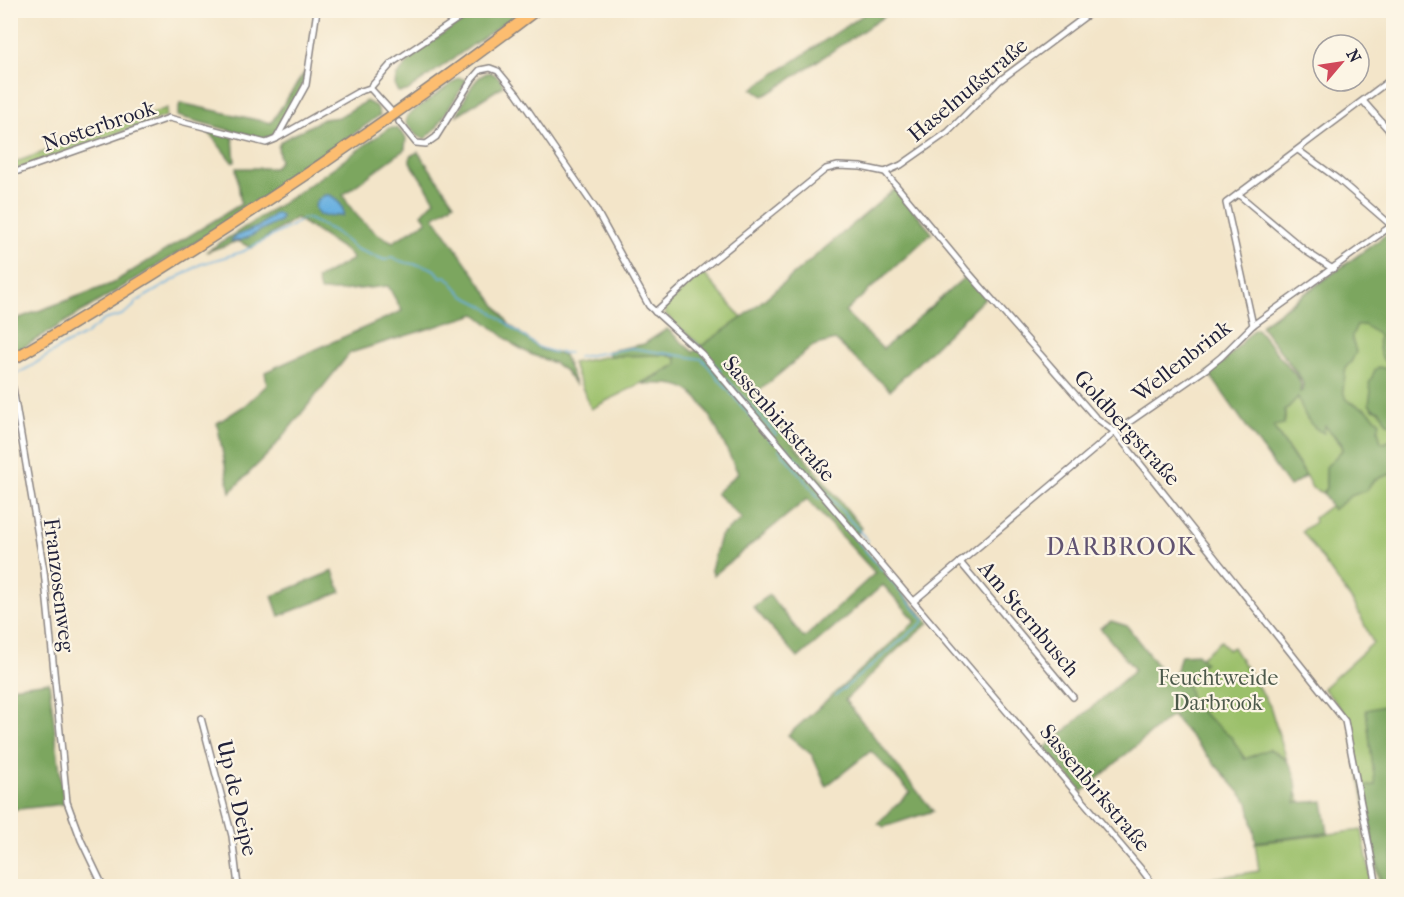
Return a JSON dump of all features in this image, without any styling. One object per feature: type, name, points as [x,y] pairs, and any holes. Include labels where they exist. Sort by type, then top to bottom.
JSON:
[{"type":"highway","points":[[10,361],[98,310],[249,214],[404,109],[536,10]]},
{"type":"street","points":[[276,139],[306,85],[317,10]]},
{"type":"street","points":[[276,139],[358,92],[370,88],[392,63],[471,10]]},
{"type":"street","name":"Haselnußstraße","points":[[885,172],[901,165],[948,132],[999,81],[1094,10]]},
{"type":"street","name":"Sassenbirkstraße","points":[[399,122],[416,143],[426,144],[436,137],[480,70],[498,71],[517,94],[595,208],[649,306],[702,354],[1154,886]]},
{"type":"street","points":[[1253,325],[1226,203],[1394,77]]},
{"type":"street","points":[[370,88],[391,111]]},
{"type":"street","points":[[1363,100],[1394,136]]},
{"type":"street","name":"Nosterbrook","points":[[10,174],[169,118],[266,143],[276,139]]},
{"type":"street","points":[[1298,150],[1339,180],[1392,225]]},
{"type":"street","points":[[655,312],[700,271],[826,169],[838,166],[861,167],[885,172]]},
{"type":"street","name":"Goldbergstraße","points":[[885,172],[967,271],[1095,417],[1115,432],[1345,721],[1377,886]]},
{"type":"street","points":[[1238,194],[1307,252],[1333,269]]},
{"type":"street","name":"Wellenbrink","points":[[914,601],[1115,432],[1206,369],[1253,325],[1392,225]]},
{"type":"street","name":"Franzosenweg","points":[[13,388],[44,571],[67,802],[81,840],[104,886]]},
{"type":"street","name":"Am Sternbusch","points":[[960,562],[1073,697]]},
{"type":"street","name":"Up de Deipe","points":[[201,718],[232,836],[238,886]]},
{"type":"green space","points":[[476,11],[521,11],[407,91],[398,92],[395,86],[396,76],[422,48]]},
{"type":"green space","points":[[869,11],[892,11],[771,92],[763,96],[752,89]]},
{"type":"green space","points":[[490,72],[500,79],[503,86],[457,115],[474,83],[478,78]]},
{"type":"green space","points":[[304,73],[304,82],[278,134],[264,138],[255,137],[177,116],[180,103],[271,123]]},
{"type":"green space","points":[[459,78],[467,80],[437,127],[425,139],[417,136],[406,123],[407,116]]},
{"type":"green space","points":[[366,101],[377,107],[380,115],[242,214],[11,355],[11,321],[111,284],[241,204],[236,168],[274,168],[280,161],[278,147],[281,141],[323,119],[339,117]]},
{"type":"green space","points":[[167,108],[166,116],[11,171],[10,164]]},
{"type":"green space","points":[[389,128],[397,128],[406,138],[405,149],[343,195],[352,210],[370,228],[393,242],[427,221],[422,214],[435,200],[410,162],[410,156],[418,152],[454,203],[434,217],[509,324],[540,349],[564,355],[576,386],[565,371],[554,363],[514,345],[476,314],[350,353],[272,450],[230,492],[217,423],[244,406],[267,385],[265,372],[402,311],[388,286],[320,291],[317,279],[353,259],[346,251],[296,218],[251,248],[238,241],[206,252],[295,195]]},
{"type":"green space","points":[[206,129],[233,137],[235,162],[232,162]]},
{"type":"green space","points":[[896,188],[932,233],[845,312],[883,349],[967,275],[986,297],[890,390],[835,340],[813,346],[754,395],[862,528],[854,537],[929,623],[900,647],[845,700],[933,811],[884,827],[878,823],[910,792],[871,751],[826,786],[812,755],[788,735],[916,621],[883,585],[798,658],[753,607],[769,595],[804,638],[875,573],[807,499],[714,575],[711,570],[720,536],[742,519],[716,493],[738,473],[709,416],[695,396],[683,387],[642,384],[677,365],[676,357],[666,355],[609,356],[608,351],[644,344],[667,329],[693,352],[742,318]]},
{"type":"green space","points":[[1393,230],[1393,886],[1379,886],[1349,718],[1323,688],[1373,643],[1355,605],[1302,531],[1315,522],[1314,518],[1368,477],[1262,324]]},
{"type":"green space","points":[[1393,230],[1393,425],[1387,423],[1380,411],[1373,409],[1369,404],[1371,391],[1369,384],[1375,370],[1379,367],[1387,369],[1389,366],[1383,360],[1380,352],[1379,335],[1364,325],[1357,326],[1353,334],[1352,339],[1356,352],[1346,367],[1343,390],[1350,402],[1366,409],[1380,422],[1378,430],[1381,442],[1385,443],[1393,438],[1393,477],[1391,474],[1374,480],[1367,490],[1351,496],[1333,510],[1323,493],[1326,488],[1326,467],[1343,449],[1341,443],[1325,426],[1324,433],[1310,423],[1298,397],[1285,411],[1284,424],[1274,426],[1306,476],[1289,487],[1208,372],[1224,362],[1254,329],[1257,329],[1298,378],[1301,385],[1300,392],[1302,391],[1303,384],[1300,377],[1261,326]]},
{"type":"green space","points":[[703,273],[742,318],[701,346],[666,315],[664,307]]},
{"type":"green space","points":[[666,355],[676,357],[678,364],[591,409],[572,363],[609,356]]},
{"type":"green space","points":[[1298,396],[1307,419],[1325,426],[1343,447],[1328,466],[1326,488],[1322,493],[1312,488],[1274,428],[1274,425],[1285,421],[1285,411]]},
{"type":"green space","points":[[333,571],[341,592],[279,616],[272,596]]},
{"type":"green space","points":[[1111,621],[1127,626],[1172,685],[1181,655],[1197,654],[1205,662],[1186,680],[1193,705],[1232,738],[1245,759],[1269,749],[1284,758],[1296,780],[1295,803],[1323,801],[1328,833],[1256,842],[1248,802],[1172,715],[1082,792],[1045,748],[1135,670],[1100,628]]},
{"type":"green space","name":"Feuchtweide Darbrook","points":[[1221,641],[1228,650],[1233,647],[1270,706],[1300,802],[1271,807],[1231,764],[1166,685]]},
{"type":"green space","points":[[49,682],[64,804],[11,810],[11,687]]},
{"type":"green space","points":[[1393,704],[1393,886],[1382,886],[1362,787],[1375,785],[1366,710]]},
{"type":"green space","points":[[1362,830],[1372,886],[1158,886],[1259,871],[1255,843]]},
{"type":"water","points":[[325,195],[330,195],[338,201],[343,209],[343,216],[319,215],[316,204]]},
{"type":"water","points":[[276,213],[281,215],[280,221],[244,239],[231,241],[234,237],[258,227]]},
{"type":"waterway","points":[[10,377],[85,335],[104,320],[122,315],[136,302],[201,264],[242,252],[307,218],[334,231],[356,249],[385,260],[392,257],[431,268],[441,277],[446,276],[464,296],[484,306],[538,347],[553,352],[569,353]]},
{"type":"waterway","points":[[677,328],[698,346],[721,372]]},
{"type":"waterway","points":[[578,357],[631,348],[702,359],[772,442]]},
{"type":"waterway","points":[[726,378],[776,435]]},
{"type":"waterway","points":[[786,447],[868,541]]},
{"type":"waterway","points":[[779,449],[820,499]]},
{"type":"waterway","points":[[826,505],[883,571]]},
{"type":"waterway","points":[[835,696],[924,620],[888,577]]},
{"type":"district","name":"DARBROOK","points":[[1121,547]]}]
